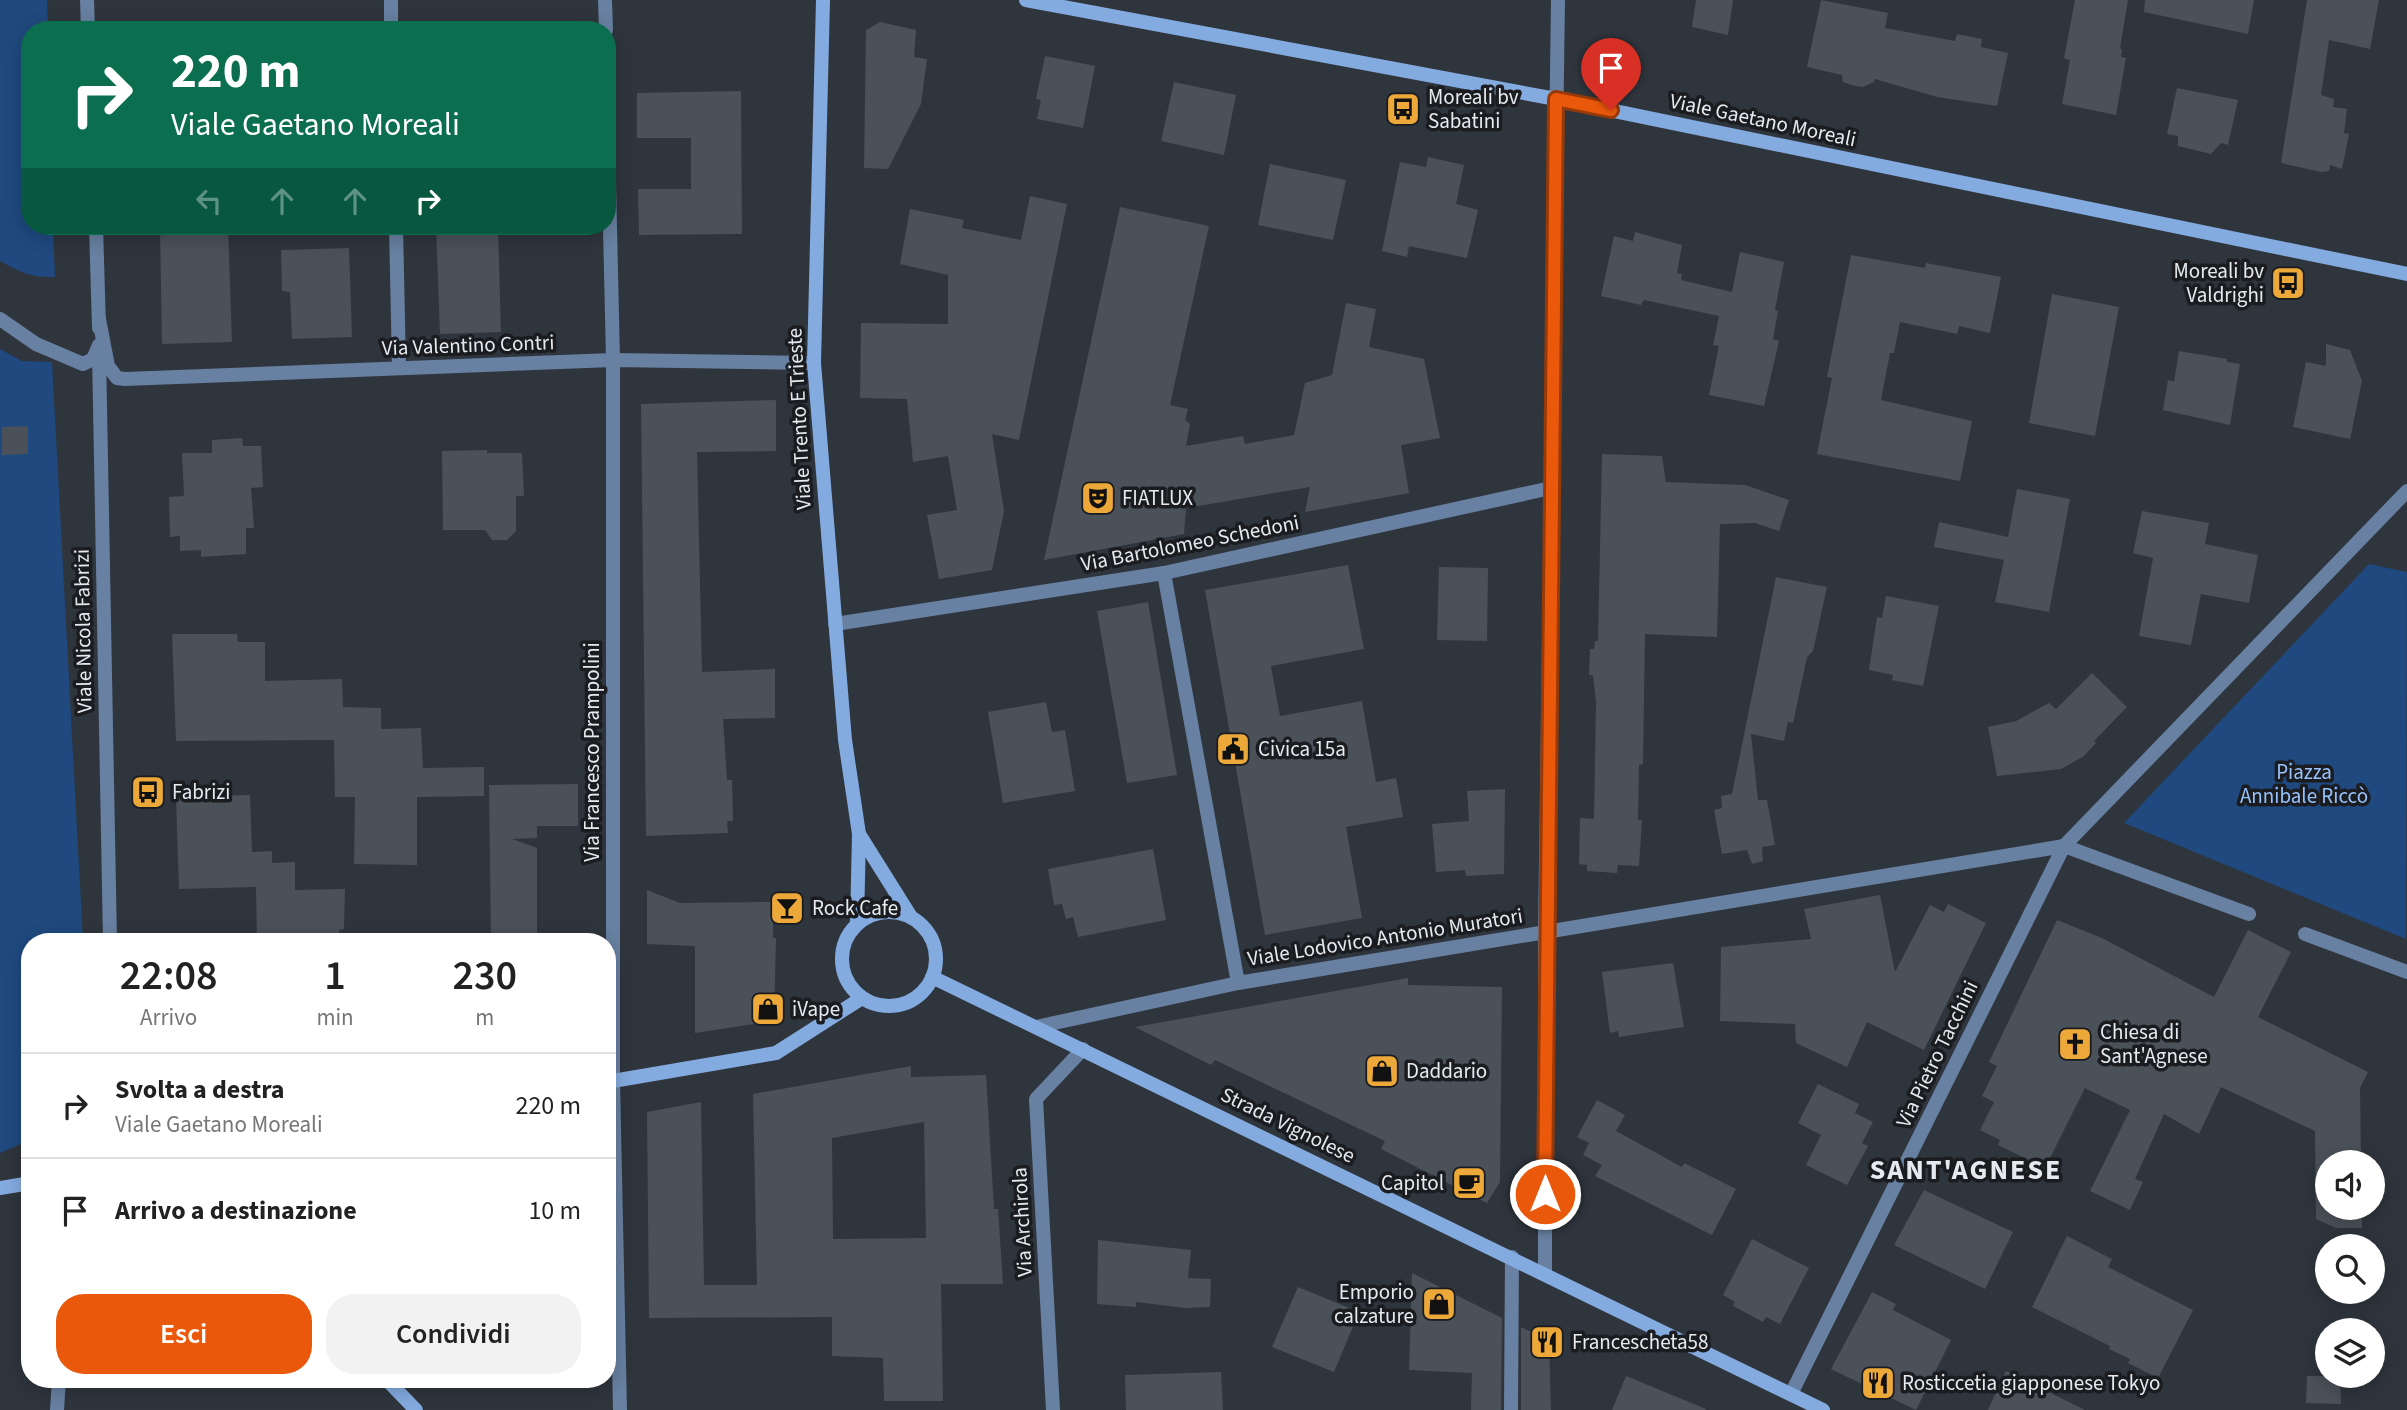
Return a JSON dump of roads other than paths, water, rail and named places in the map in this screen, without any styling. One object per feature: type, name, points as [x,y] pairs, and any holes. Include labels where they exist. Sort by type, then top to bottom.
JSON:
[{"type":"street","points":[[87,0],[88,21]]},
{"type":"street","points":[[391,0],[391,21]]},
{"type":"street","points":[[605,0],[606,21]]},
{"type":"street","name":"Viale Trento E Trieste","points":[[823,0],[814,363],[845,740],[859,834],[857,924]]},
{"type":"street","name":"Viale Gaetano Moreali","points":[[1026,0],[1556,99],[2407,274]]},
{"type":"street","points":[[1545,1272],[1545,932],[1558,0]]},
{"type":"street","name":"Viale Nicola Fabrizi","points":[[96,235],[110,933]]},
{"type":"street","points":[[396,235],[399,368]]},
{"type":"street","name":"Via Francesco Prampolini","points":[[611,235],[614,360],[611,933]]},
{"type":"street","points":[[0,319],[36,344],[83,364],[93,359],[100,345]]},
{"type":"street","name":"Viale Nicola Fabrizi","points":[[99,319],[108,366],[117,378],[125,379]]},
{"type":"street","name":"Via Valentino Contri","points":[[125,379],[614,360],[814,363]]},
{"type":"street","name":"Via Bartolomeo Schedoni","points":[[835,624],[1164,573],[1551,488]]},
{"type":"street","points":[[2249,914],[2064,846],[2407,491]]},
{"type":"street","points":[[1164,573],[1238,983]]},
{"type":"street","name":"Viale Trento E Trieste","points":[[859,834],[911,917]]},
{"type":"street","name":"Viale Lodovico Antonio Muratori","points":[[1036,1027],[1238,983],[2064,846]]},
{"type":"street","name":"Via Pietro Tacchini","points":[[1791,1394],[2064,846]]},
{"type":"street","points":[[883,911],[911,917],[922,925],[935,950],[932,977],[925,989],[902,1004],[888,1006],[862,998],[844,976],[842,948],[857,924],[883,911]]},
{"type":"street","points":[[2305,934],[2407,972]]},
{"type":"street","points":[[932,977],[1036,1027]]},
{"type":"street","points":[[616,1081],[776,1053],[862,998]]},
{"type":"street","name":"Strada Vignolese","points":[[1036,1027],[1545,1272],[1823,1410]]},
{"type":"street","name":"Via Archirola","points":[[1053,1410],[1036,1099],[1083,1049]]},
{"type":"street","points":[[0,1188],[21,1184]]},
{"type":"street","points":[[1511,1410],[1512,1257]]},
{"type":"street","name":"Via Francesco Prampolini","points":[[616,1279],[620,1410]]},
{"type":"street","points":[[57,1410],[58,1388]]},
{"type":"street","points":[[395,1388],[416,1410]]},
{"type":"place","name":"Moreali bv Sabatini","points":[[1403,109]]},
{"type":"place","name":"Moreali bv Valdrighi","points":[[2288,283]]},
{"type":"place","name":"FIATLUX","points":[[1098,498]]},
{"type":"place","name":"Civica 15a","points":[[1233,749]]},
{"type":"place","name":"Fabrizi","points":[[148,792]]},
{"type":"place","name":"Rock Cafe","points":[[787,908]]},
{"type":"place","name":"iVape","points":[[768,1009]]},
{"type":"place","name":"Chiesa di Sant'Agnese","points":[[2075,1044]]},
{"type":"place","name":"Daddario","points":[[1382,1071]]},
{"type":"place","name":"Capitol","points":[[1469,1183]]},
{"type":"place","name":"Emporio calzature","points":[[1439,1304]]},
{"type":"place","name":"Francescheta58","points":[[1547,1342]]},
{"type":"place","name":"Rosticcetia giapponese Tokyo","points":[[1878,1383]]},
{"type":"district","name":"SANT'AGNESE","points":[[1966,1169]]},
{"type":"park label","name":"Piazza Annibale Riccò","points":[[2304,784]]}]
